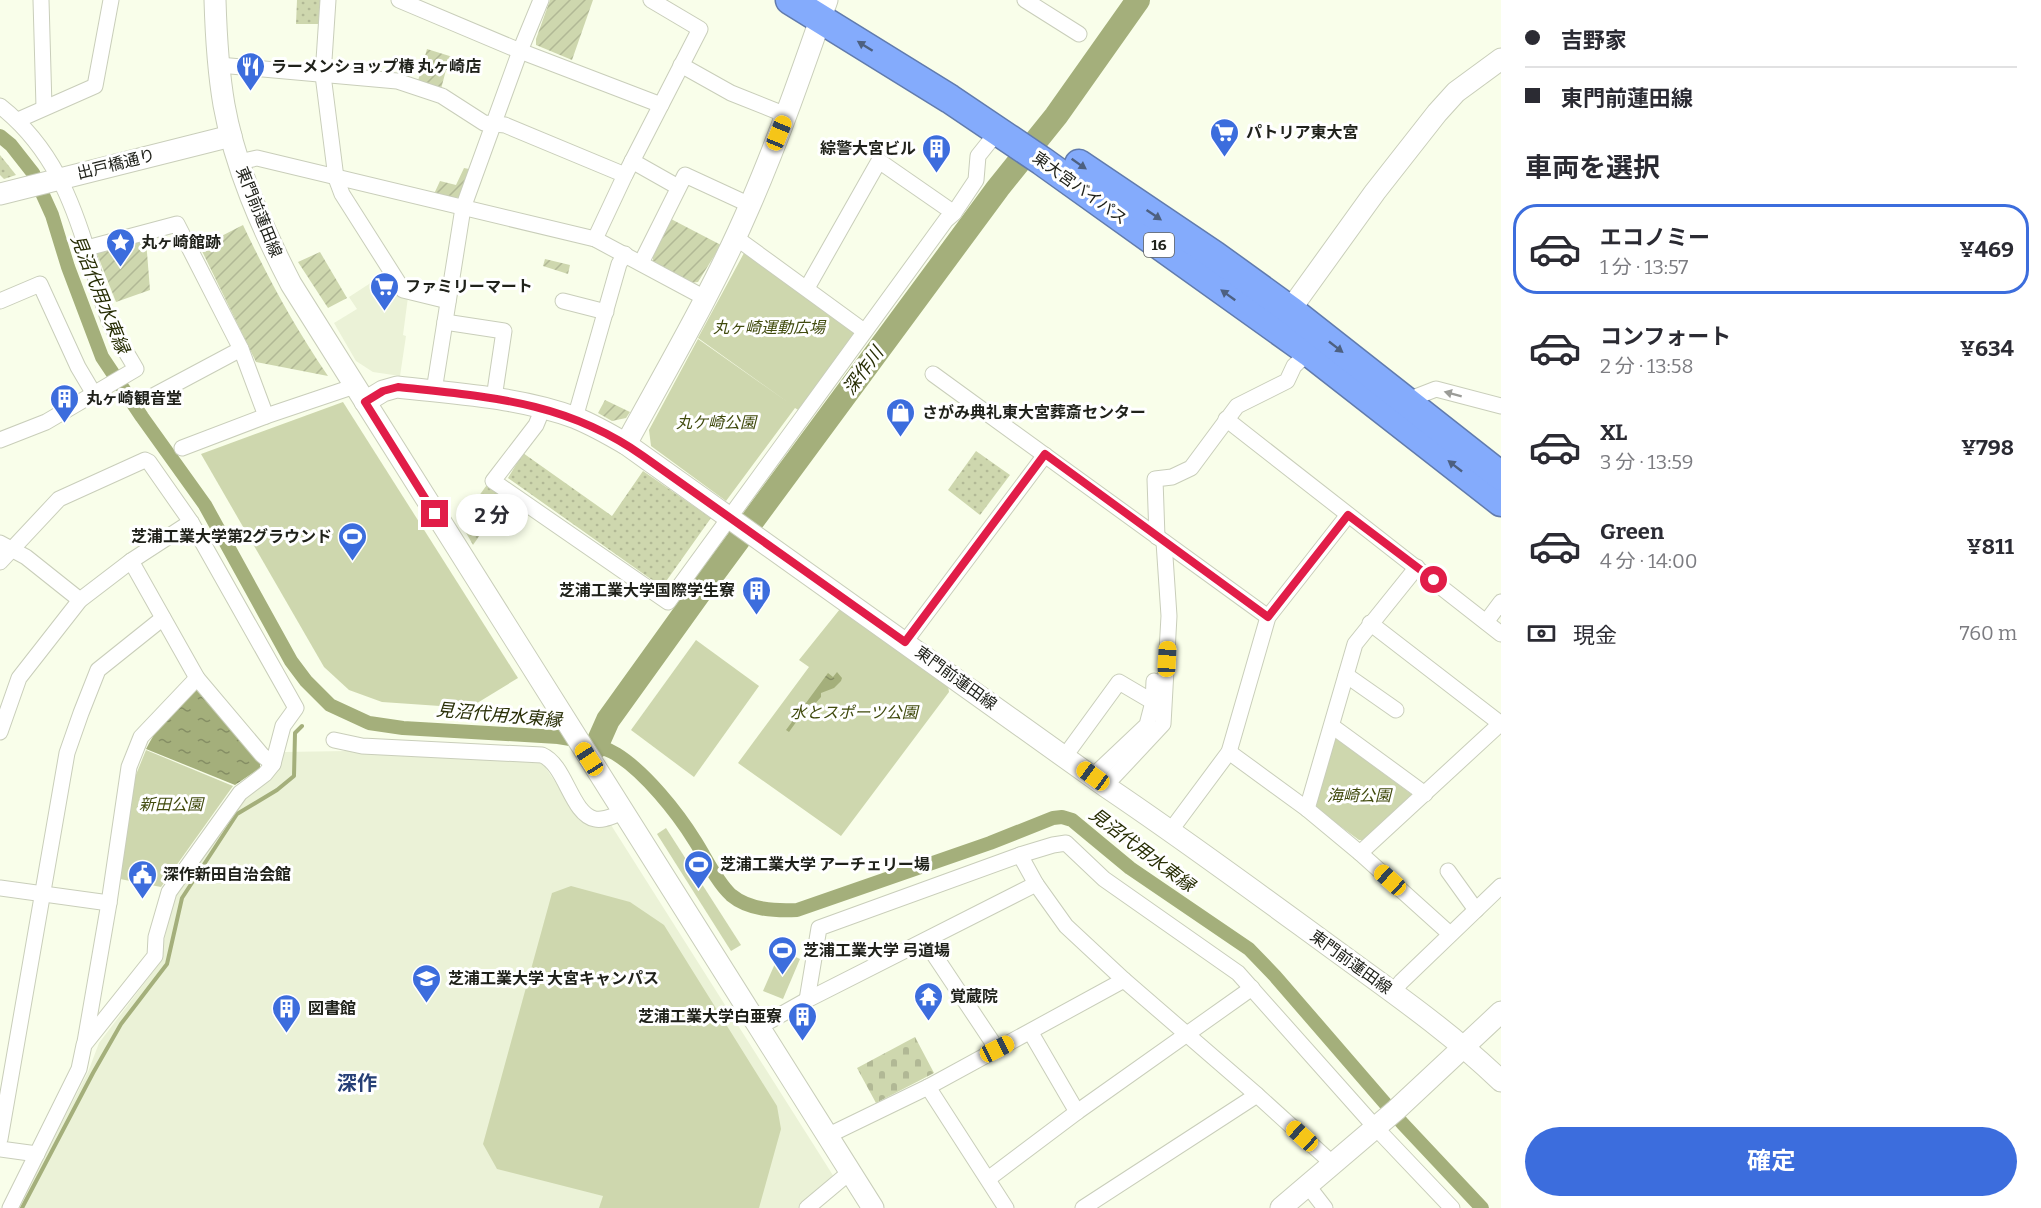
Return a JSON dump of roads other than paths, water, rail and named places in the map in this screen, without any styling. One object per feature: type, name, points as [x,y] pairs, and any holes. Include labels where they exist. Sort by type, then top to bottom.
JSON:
[{"type":"highway","name":"東大宮バイパス","points":[[790,0],[826,6],[1007,130],[1048,154],[1283,320],[1408,403],[1501,476]]},
{"type":"highway","name":"東大宮バイパス","points":[[1283,320],[1310,352],[1501,502]]},
{"type":"main road","name":"東門前蓮田線","points":[[215,0],[219,64],[224,105],[231,136],[272,249],[310,318],[873,1208]]},
{"type":"main road","points":[[626,444],[705,298],[750,205],[826,6]]},
{"type":"main road","points":[[1283,320],[1375,192],[1437,113],[1456,92],[1501,59]]},
{"type":"main road","name":"出戸橋通り","points":[[9,191],[231,136]]},
{"type":"main road","name":"東門前蓮田線","points":[[360,394],[392,388],[494,398],[543,408],[575,418],[626,444],[1171,831],[1393,992],[1464,1047],[1501,1081]]},
{"type":"main road","points":[[1281,1208],[1385,1119],[1501,1012]]},
{"type":"street","points":[[41,0],[44,107]]},
{"type":"street","points":[[18,120],[95,86],[111,0]]},
{"type":"street","points":[[328,0],[323,75],[336,178],[342,194],[403,290],[448,301]]},
{"type":"street","points":[[399,0],[520,51],[661,105]]},
{"type":"street","points":[[434,391],[463,208],[541,0]]},
{"type":"street","points":[[595,239],[628,168],[700,29],[651,0]]},
{"type":"street","points":[[1026,0],[1079,34]]},
{"type":"street","points":[[219,64],[397,81],[442,96],[484,123],[505,125],[678,187]]},
{"type":"street","points":[[681,65],[731,93],[786,115]]},
{"type":"street","points":[[0,106],[18,120],[46,153],[87,248],[108,320],[136,369],[46,422],[0,440]]},
{"type":"street","points":[[543,408],[536,425],[493,481],[668,602],[732,519],[864,331],[946,220],[954,213],[976,180],[978,156],[1007,130]]},
{"type":"street","points":[[239,162],[256,158],[595,239],[705,298]]},
{"type":"street","points":[[807,288],[879,161],[954,213]]},
{"type":"street","points":[[641,263],[685,174],[750,205]]},
{"type":"street","points":[[87,248],[177,224],[241,348],[266,416]]},
{"type":"street","points":[[735,237],[864,331]]},
{"type":"street","points":[[575,418],[619,264],[625,254]]},
{"type":"street","points":[[0,301],[40,284],[78,368],[100,391]]},
{"type":"street","points":[[563,301],[606,312]]},
{"type":"street","points":[[445,322],[504,331],[494,398]]},
{"type":"street","points":[[151,397],[241,348]]},
{"type":"street","points":[[1099,781],[1163,724],[1169,616],[1155,478],[1172,477],[1191,468],[1237,406],[1287,381],[1294,366],[1310,352]]},
{"type":"street","points":[[933,374],[1268,617]]},
{"type":"street","points":[[1408,403],[1436,389],[1501,406]]},
{"type":"street","points":[[182,448],[266,416],[360,394]]},
{"type":"street","points":[[1226,419],[1501,634]]},
{"type":"street","points":[[905,642],[1045,454]]},
{"type":"street","points":[[3,552],[59,499],[145,460],[149,462],[191,522],[296,708],[283,726],[273,765],[240,793],[169,892],[156,937],[155,956],[84,1045]]},
{"type":"street","points":[[1171,831],[1230,752],[1268,617],[1348,515]]},
{"type":"street","points":[[0,732],[19,678],[80,600],[131,561],[191,522]]},
{"type":"street","points":[[3,552],[26,557],[80,600]]},
{"type":"street","points":[[131,561],[197,678],[273,765]]},
{"type":"street","points":[[1307,809],[1355,644],[1417,567]]},
{"type":"street","points":[[1486,622],[1501,602]]},
{"type":"street","points":[[0,1139],[67,753],[98,670],[163,618]]},
{"type":"street","points":[[1359,853],[1501,723],[1370,624]]},
{"type":"street","points":[[1346,675],[1396,710]]},
{"type":"street","points":[[10,1208],[79,1069],[109,903],[129,767],[141,736],[197,678]]},
{"type":"street","points":[[1099,781],[1147,725],[1153,702],[1154,681]]},
{"type":"street","points":[[1065,756],[1119,682],[1153,702]]},
{"type":"street","points":[[1332,726],[1425,794]]},
{"type":"street","points":[[334,740],[362,746],[542,755],[548,758],[559,772],[585,813],[594,819],[604,819],[622,813]]},
{"type":"street","points":[[1230,752],[1307,809],[1450,934]]},
{"type":"street","points":[[807,1000],[819,928],[1020,855],[1053,844],[1066,843],[1104,879],[1238,973],[1385,1119],[1452,1208]]},
{"type":"street","points":[[1020,855],[1036,884],[1066,926],[1124,981],[1332,1163]]},
{"type":"street","points":[[1448,871],[1476,910]]},
{"type":"street","points":[[759,1027],[807,1000],[1036,884]]},
{"type":"street","points":[[1393,992],[1501,886]]},
{"type":"street","points":[[0,888],[109,903]]},
{"type":"street","points":[[926,941],[997,1049]]},
{"type":"street","points":[[827,1136],[928,1087],[1124,981]]},
{"type":"street","points":[[987,1179],[1252,988]]},
{"type":"street","points":[[1031,1033],[1077,1112]]},
{"type":"street","points":[[928,1087],[1006,1208]]},
{"type":"street","points":[[1083,1208],[1106,1202],[1257,1095]]},
{"type":"street","points":[[0,1149],[37,1154]]},
{"type":"street","points":[[807,1208],[850,1172]]},
{"type":"street","points":[[1308,1185],[1325,1208]]},
{"type":"water","points":[[837,672],[842,678],[841,681],[834,688],[821,693],[821,697],[813,706],[809,704],[789,732],[786,730],[828,673],[833,677]]},
{"type":"water","points":[[199,687],[260,760],[260,768],[235,785],[146,749],[168,714]]},
{"type":"waterway","name":"深作川","points":[[596,747],[608,720],[705,585],[998,188],[1056,116],[1138,0]]},
{"type":"waterway","name":"見沼代用水東縁","points":[[0,136],[11,145],[33,173],[52,215],[68,267],[102,357],[205,505],[291,661],[306,681],[330,705],[369,723],[403,728],[558,737],[588,743],[616,754],[638,771],[670,805],[731,895],[754,907],[797,910],[990,843],[1053,818],[1062,817],[1072,820],[1130,868],[1249,949],[1403,1124],[1482,1208]]},
{"type":"waterway","points":[[22,1208],[121,1024],[167,964],[182,898],[237,814],[277,790],[294,776],[295,733],[302,726]]},
{"type":"place","name":"ラーメンショップ椿 丸ヶ崎店","points":[[250,92]]},
{"type":"place","name":"パトリア東大宮","points":[[1225,158]]},
{"type":"place","name":"綜警大宮ビル","points":[[937,174]]},
{"type":"place","name":"丸ヶ崎館跡","points":[[120,268]]},
{"type":"place","name":"ファミリーマート","points":[[384,312]]},
{"type":"place","name":"丸ヶ崎観音堂","points":[[65,424]]},
{"type":"place","name":"さがみ典礼東大宮葬斎センター","points":[[901,438]]},
{"type":"place","name":"芝浦工業大学第2グラウンド","points":[[353,562]]},
{"type":"place","name":"芝浦工業大学国際学生寮","points":[[756,616]]},
{"type":"place","name":"芝浦工業大学 アーチェリー場","points":[[699,890]]},
{"type":"place","name":"深作新田自治会館","points":[[142,900]]},
{"type":"place","name":"芝浦工業大学 弓道場","points":[[782,976]]},
{"type":"place","name":"芝浦工業大学 大宮キャンパス","points":[[427,1004]]},
{"type":"place","name":"覚蔵院","points":[[929,1022]]},
{"type":"place","name":"図書館","points":[[287,1034]]},
{"type":"place","name":"芝浦工業大学白亜寮","points":[[803,1042]]},
{"type":"district","name":"深作","points":[[357,1083]]},
{"type":"park label","name":"丸ヶ崎運動広場","points":[[769,327]]},
{"type":"park label","name":"丸ケ崎公園","points":[[716,422]]},
{"type":"park label","name":"水とスポーツ公園","points":[[854,712]]},
{"type":"park label","name":"海崎公園","points":[[1359,795]]},
{"type":"park label","name":"新田公園","points":[[171,804]]}]
